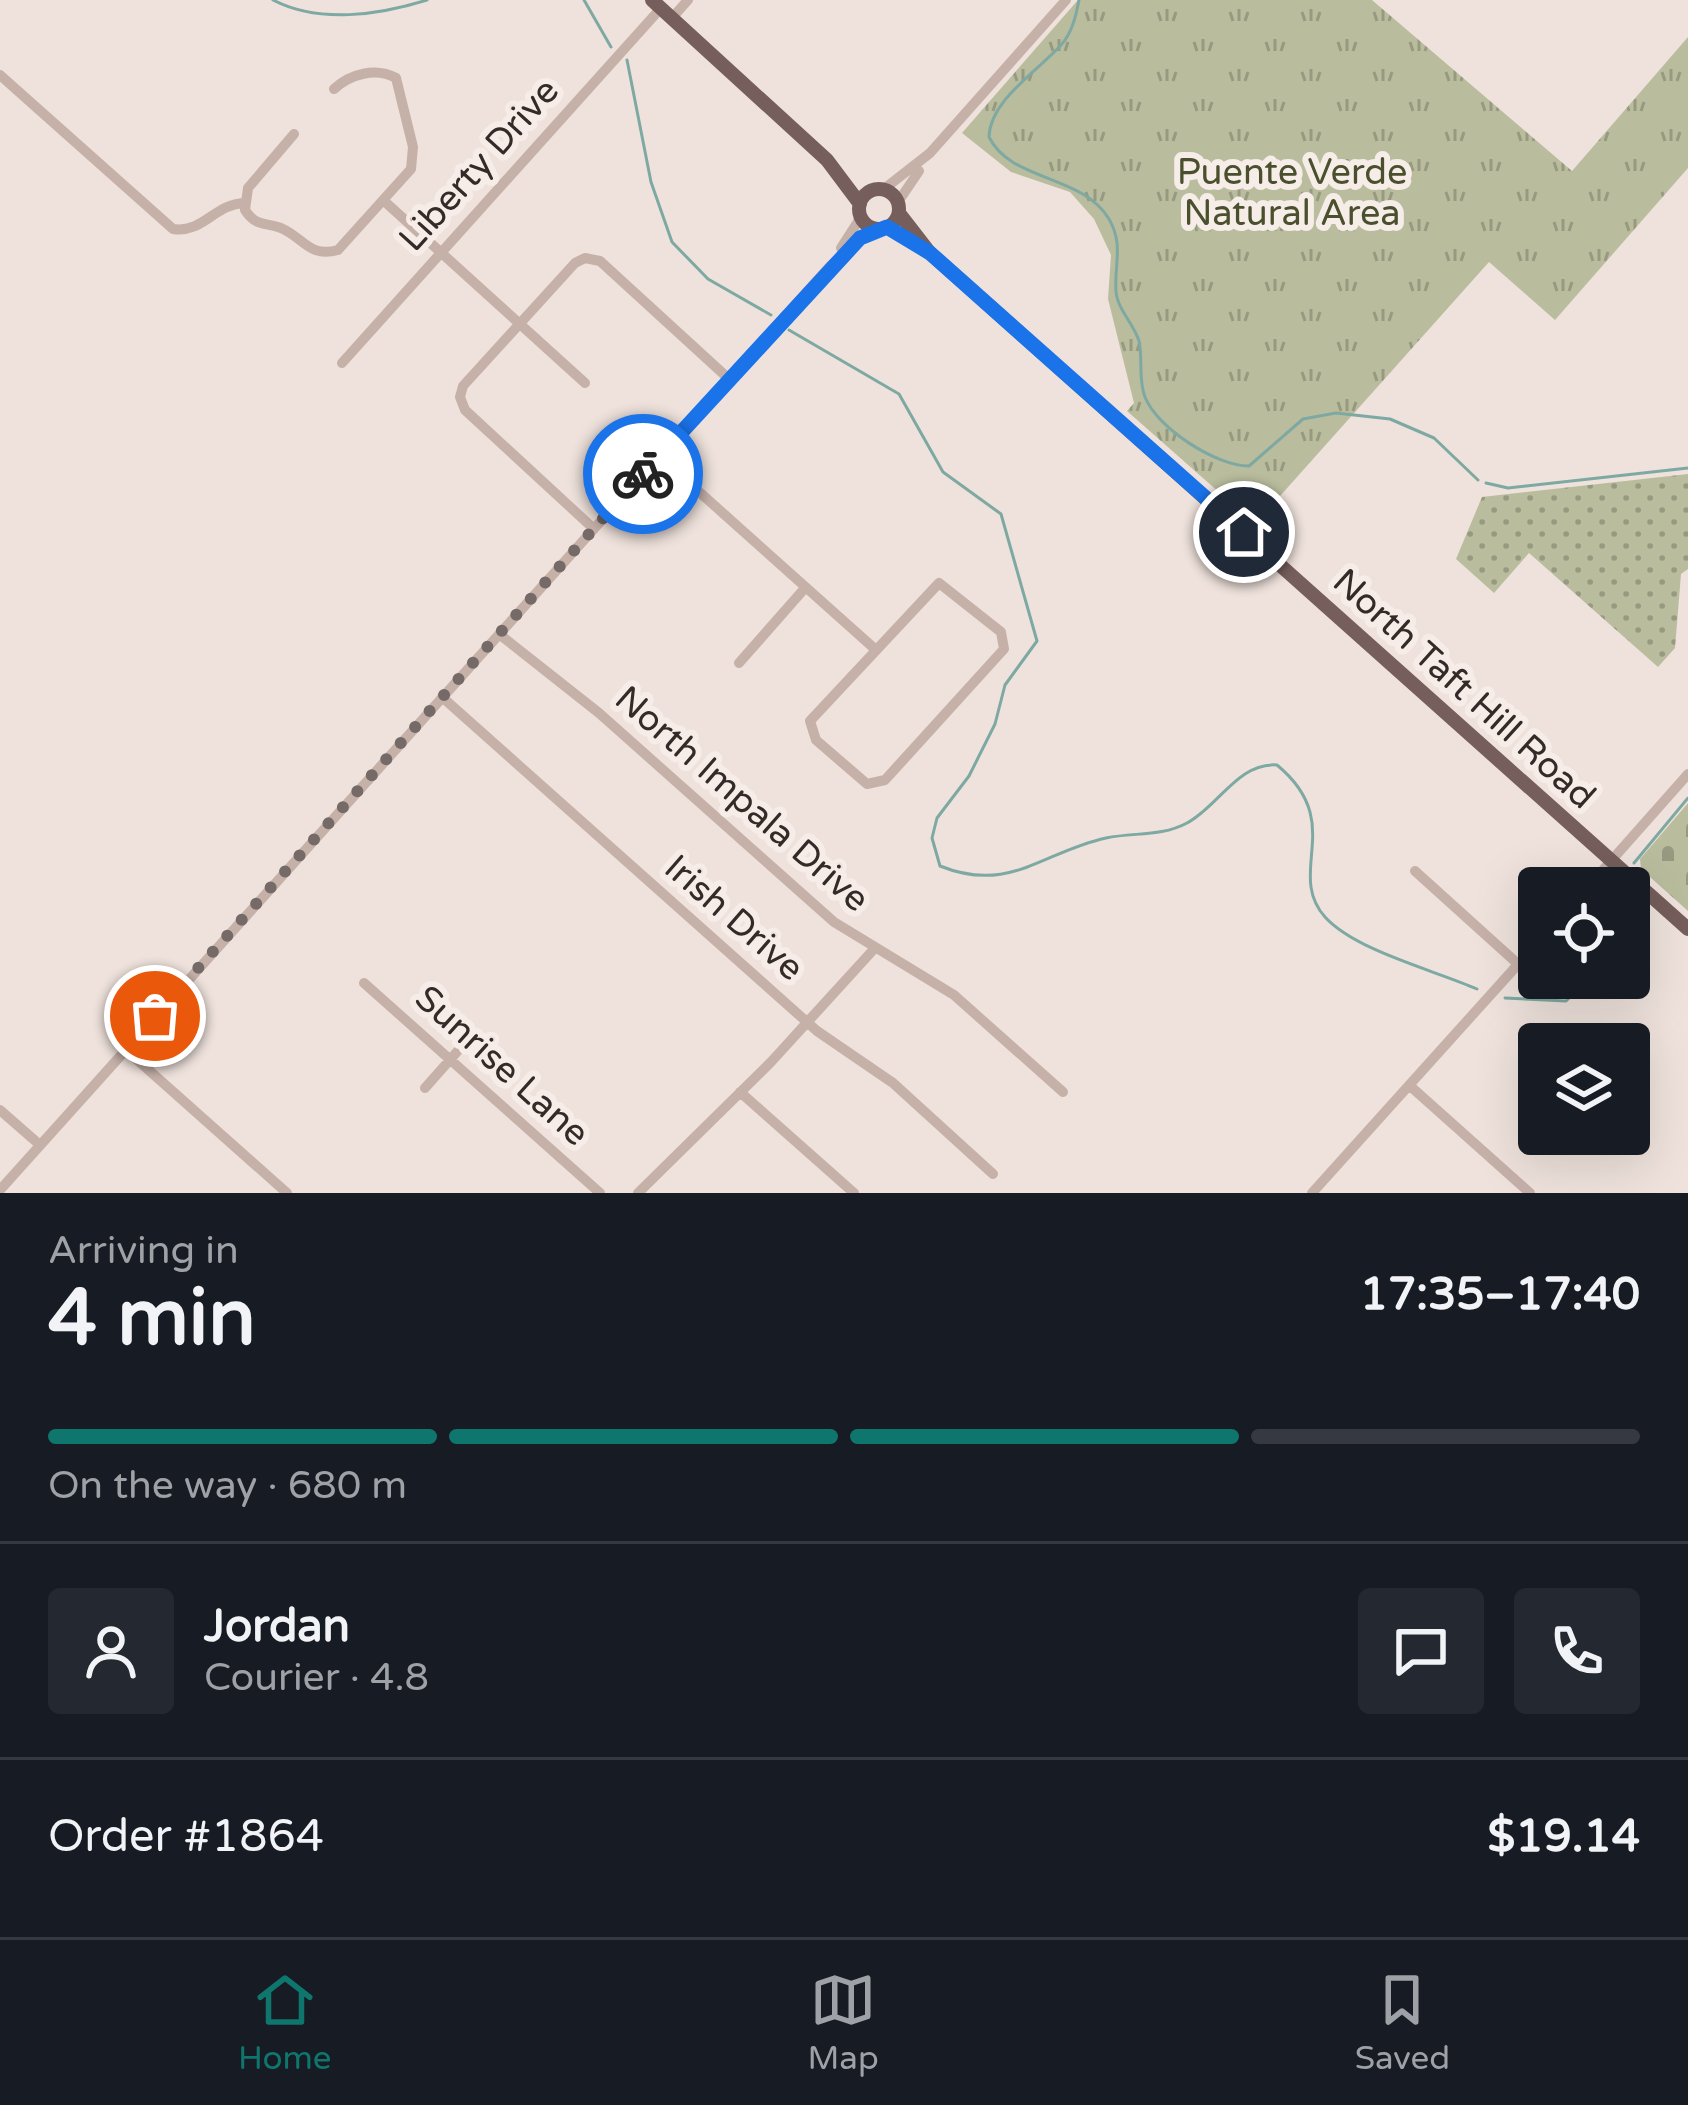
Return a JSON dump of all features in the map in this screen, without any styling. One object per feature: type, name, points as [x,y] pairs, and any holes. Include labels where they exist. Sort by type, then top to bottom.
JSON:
[{"type":"main road","points":[[662,9],[826,160],[877,190],[860,210],[826,160]]},
{"type":"main road","name":"North Taft Hill Road","points":[[877,190],[898,207],[930,253],[1688,929]]},
{"type":"main road","points":[[881,228],[898,207]]},
{"type":"main road","name":"North Taft Hill Road","points":[[860,210],[881,228],[930,253]]},
{"type":"street","name":"Liberty Drive","points":[[342,362],[662,9],[688,0]]},
{"type":"street","points":[[898,207],[930,153],[1066,0]]},
{"type":"street","points":[[294,134],[248,188],[244,202],[256,223],[284,230],[307,248],[327,253],[345,243],[411,169],[413,154],[398,80],[389,73],[351,76],[334,89]]},
{"type":"street","points":[[0,75],[173,229],[188,230],[226,204],[244,202]]},
{"type":"street","points":[[877,190],[930,153]]},
{"type":"street","points":[[383,200],[585,383]]},
{"type":"street","points":[[830,266],[860,210]]},
{"type":"street","points":[[0,1190],[830,266],[881,228]]},
{"type":"street","points":[[594,530],[465,410],[460,399],[463,386],[575,263],[589,258],[600,261],[729,379]]},
{"type":"street","points":[[659,457],[876,650]]},
{"type":"street","points":[[940,584],[1006,640],[1004,649],[885,780],[875,784],[860,779],[809,728],[814,714],[876,650],[940,584]]},
{"type":"street","points":[[739,663],[806,588]]},
{"type":"street","name":"North Impala Drive","points":[[499,634],[598,713],[834,922],[954,995],[1063,1092]]},
{"type":"street","name":"Irish Drive","points":[[442,697],[808,1023],[893,1083],[993,1174]]},
{"type":"street","points":[[1606,867],[1688,775]]},
{"type":"street","points":[[1312,1193],[1518,964],[1415,871]]},
{"type":"street","points":[[638,1193],[808,1023],[874,949]]},
{"type":"street","name":"Sunrise Lane","points":[[364,983],[600,1193]]},
{"type":"street","points":[[425,1088],[463,1046]]},
{"type":"street","points":[[125,1049],[287,1193]]},
{"type":"street","points":[[1409,1085],[1515,1188],[1530,1193]]},
{"type":"street","points":[[740,1091],[854,1193]]},
{"type":"street","points":[[0,1109],[40,1145]]},
{"type":"green space","name":"Puente Verde Natural Area","points":[[1078,0],[1372,0],[1572,171],[1688,37],[1688,168],[1555,320],[1489,262],[1255,524],[1127,411],[1134,403],[1108,299],[1111,255],[1094,219],[1070,192],[1011,172],[962,133]]},
{"type":"green space","points":[[1688,474],[1688,569],[1681,574],[1675,648],[1658,667],[1529,553],[1494,593],[1456,559],[1482,497]]},
{"type":"green space","points":[[1688,803],[1688,911],[1650,877],[1650,867],[1641,867],[1640,859]]},
{"type":"waterway","points":[[273,0],[329,15],[389,10],[427,0]]},
{"type":"waterway","points":[[584,0],[611,47]]},
{"type":"waterway","points":[[1079,0],[1065,40],[1006,98],[991,123],[989,137],[1013,162],[1082,194],[1109,219],[1117,246],[1117,298],[1139,341],[1143,390],[1152,409],[1174,432],[1205,452],[1249,466],[1303,419],[1336,413],[1390,419],[1434,438],[1478,480]]},
{"type":"waterway","points":[[627,60],[651,182],[672,242],[708,279],[771,315]]},
{"type":"waterway","points":[[789,330],[899,394],[943,472],[1001,514],[1037,641],[1005,685],[995,724],[969,776],[937,818],[932,838],[940,866],[965,873],[1006,873],[1083,844],[1167,830],[1198,816],[1251,771],[1277,765],[1298,786],[1308,807],[1310,882],[1325,917],[1375,950],[1477,989]]},
{"type":"waterway","points":[[1486,483],[1508,488],[1688,468]]},
{"type":"waterway","points":[[1634,863],[1688,798]]},
{"type":"waterway","points":[[1505,998],[1518,999]]},
{"type":"waterway","points":[[1525,999],[1568,999]]},
{"type":"way so far","points":[[155,1016],[643,474]]},
{"type":"route","points":[[643,474],[830,266],[874,228],[887,227],[930,253],[1244,532]]}]
